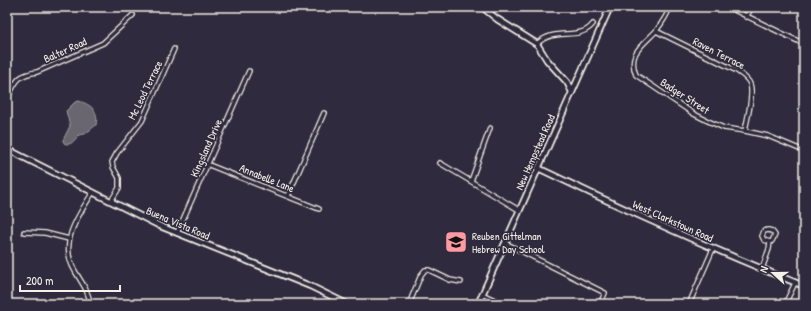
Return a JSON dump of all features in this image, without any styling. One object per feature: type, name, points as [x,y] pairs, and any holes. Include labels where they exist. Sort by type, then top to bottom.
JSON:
[{"type":"street","points":[[482,7],[497,19],[537,44],[547,60],[567,82],[572,92]]},
{"type":"street","name":"New Hempstead Road","points":[[478,304],[610,7]]},
{"type":"street","name":"Badger Street","points":[[670,7],[656,31],[639,48],[633,58],[632,67],[636,75],[694,114],[708,121],[724,128],[768,136],[804,150]]},
{"type":"street","points":[[728,7],[804,44]]},
{"type":"street","points":[[746,17],[752,7]]},
{"type":"street","name":"Balter Road","points":[[7,99],[20,76],[26,73],[37,72],[103,43],[133,15]]},
{"type":"street","points":[[537,44],[549,36],[583,32],[589,29],[593,24]]},
{"type":"street","name":"Raven Terrace","points":[[656,31],[737,71],[746,77],[750,83],[751,91],[745,131]]},
{"type":"street","name":"Mc Leod Terrace","points":[[111,201],[119,188],[119,178],[112,166],[112,162],[117,153],[142,121],[174,49]]},
{"type":"street","name":"Kingsland Drive","points":[[177,233],[249,71]]},
{"type":"street","points":[[288,196],[324,113]]},
{"type":"street","points":[[471,181],[490,128]]},
{"type":"street","name":"Buena Vista Road","points":[[7,149],[144,218],[177,233],[310,286],[347,304]]},
{"type":"street","points":[[440,163],[519,210]]},
{"type":"street","name":"Annabelle Lane","points":[[208,165],[319,209]]},
{"type":"street","name":"West Clarkstown Road","points":[[538,168],[614,205],[714,249],[804,286]]},
{"type":"street","points":[[90,304],[87,290],[70,260],[68,251],[69,239],[74,224],[93,192]]},
{"type":"street","points":[[24,232],[45,233],[69,239]]},
{"type":"street","points":[[762,269],[770,242]]},
{"type":"street","points":[[504,244],[606,293],[600,304]]},
{"type":"street","points":[[689,304],[714,249]]},
{"type":"street","points":[[409,304],[421,275],[425,270],[429,270],[450,280],[461,282]]},
{"type":"street","points":[[785,304],[795,283]]},
{"type":"street","points":[[482,294],[503,304]]},
{"type":"shaded area","points":[[79,101],[88,104],[94,109],[97,120],[96,125],[85,134],[79,135],[71,144],[66,144],[63,140],[70,126],[66,111],[75,102]]},
{"type":"place","name":"Reuben Gittelman Hebrew Day School","points":[[456,242]]}]
